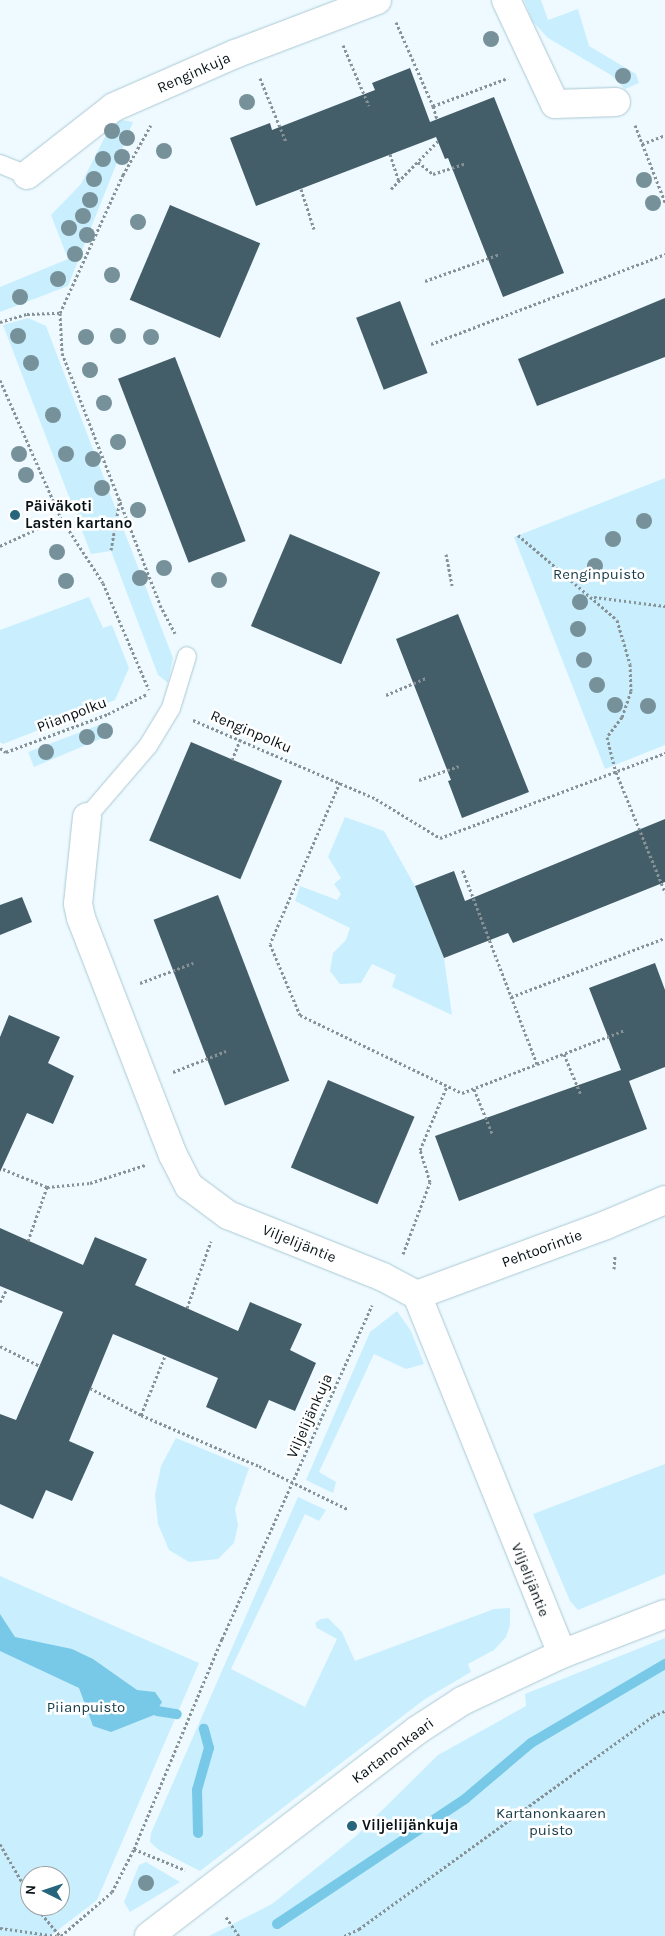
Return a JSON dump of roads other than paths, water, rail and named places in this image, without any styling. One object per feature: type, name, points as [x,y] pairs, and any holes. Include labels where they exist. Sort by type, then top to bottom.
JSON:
[{"type":"street","name":"Renginkuja","points":[[27,175],[114,107],[377,0]]},
{"type":"street","points":[[506,0],[555,104],[616,102]]},
{"type":"street","name":"Viljelijäntie","points":[[88,817],[78,904],[81,918],[174,1155],[189,1186],[228,1215],[384,1277],[417,1295],[562,1654]]},
{"type":"street","name":"Pehtoorintie","points":[[417,1295],[606,1226],[665,1200]]},
{"type":"street","name":"Kartanonkaari","points":[[149,1936],[416,1731],[462,1701],[562,1654],[665,1614]]},
{"type":"lane","points":[[0,164],[27,175]]},
{"type":"lane","points":[[88,817],[148,746],[171,708],[187,656]]},
{"type":"water","points":[[0,1614],[15,1637],[72,1649],[93,1659],[137,1690],[155,1692],[162,1702],[154,1715],[111,1732],[93,1726],[79,1688],[0,1651]]},
{"type":"waterway","points":[[277,1924],[465,1799],[531,1743],[665,1664]]},
{"type":"waterway","points":[[157,1711],[177,1714]]},
{"type":"waterway","points":[[198,1833],[197,1790],[209,1748],[204,1729]]},
{"type":"place","name":"Päiväkoti Lasten kartano","points":[[15,515]]},
{"type":"place","name":"Viljelijänkuja","points":[[352,1826]]},
{"type":"park label","name":"Renginpuisto","points":[[599,575]]},
{"type":"park label","name":"Piianpuisto","points":[[86,1708]]},
{"type":"park label","name":"Kartanonkaaren puisto","points":[[551,1822]]}]
